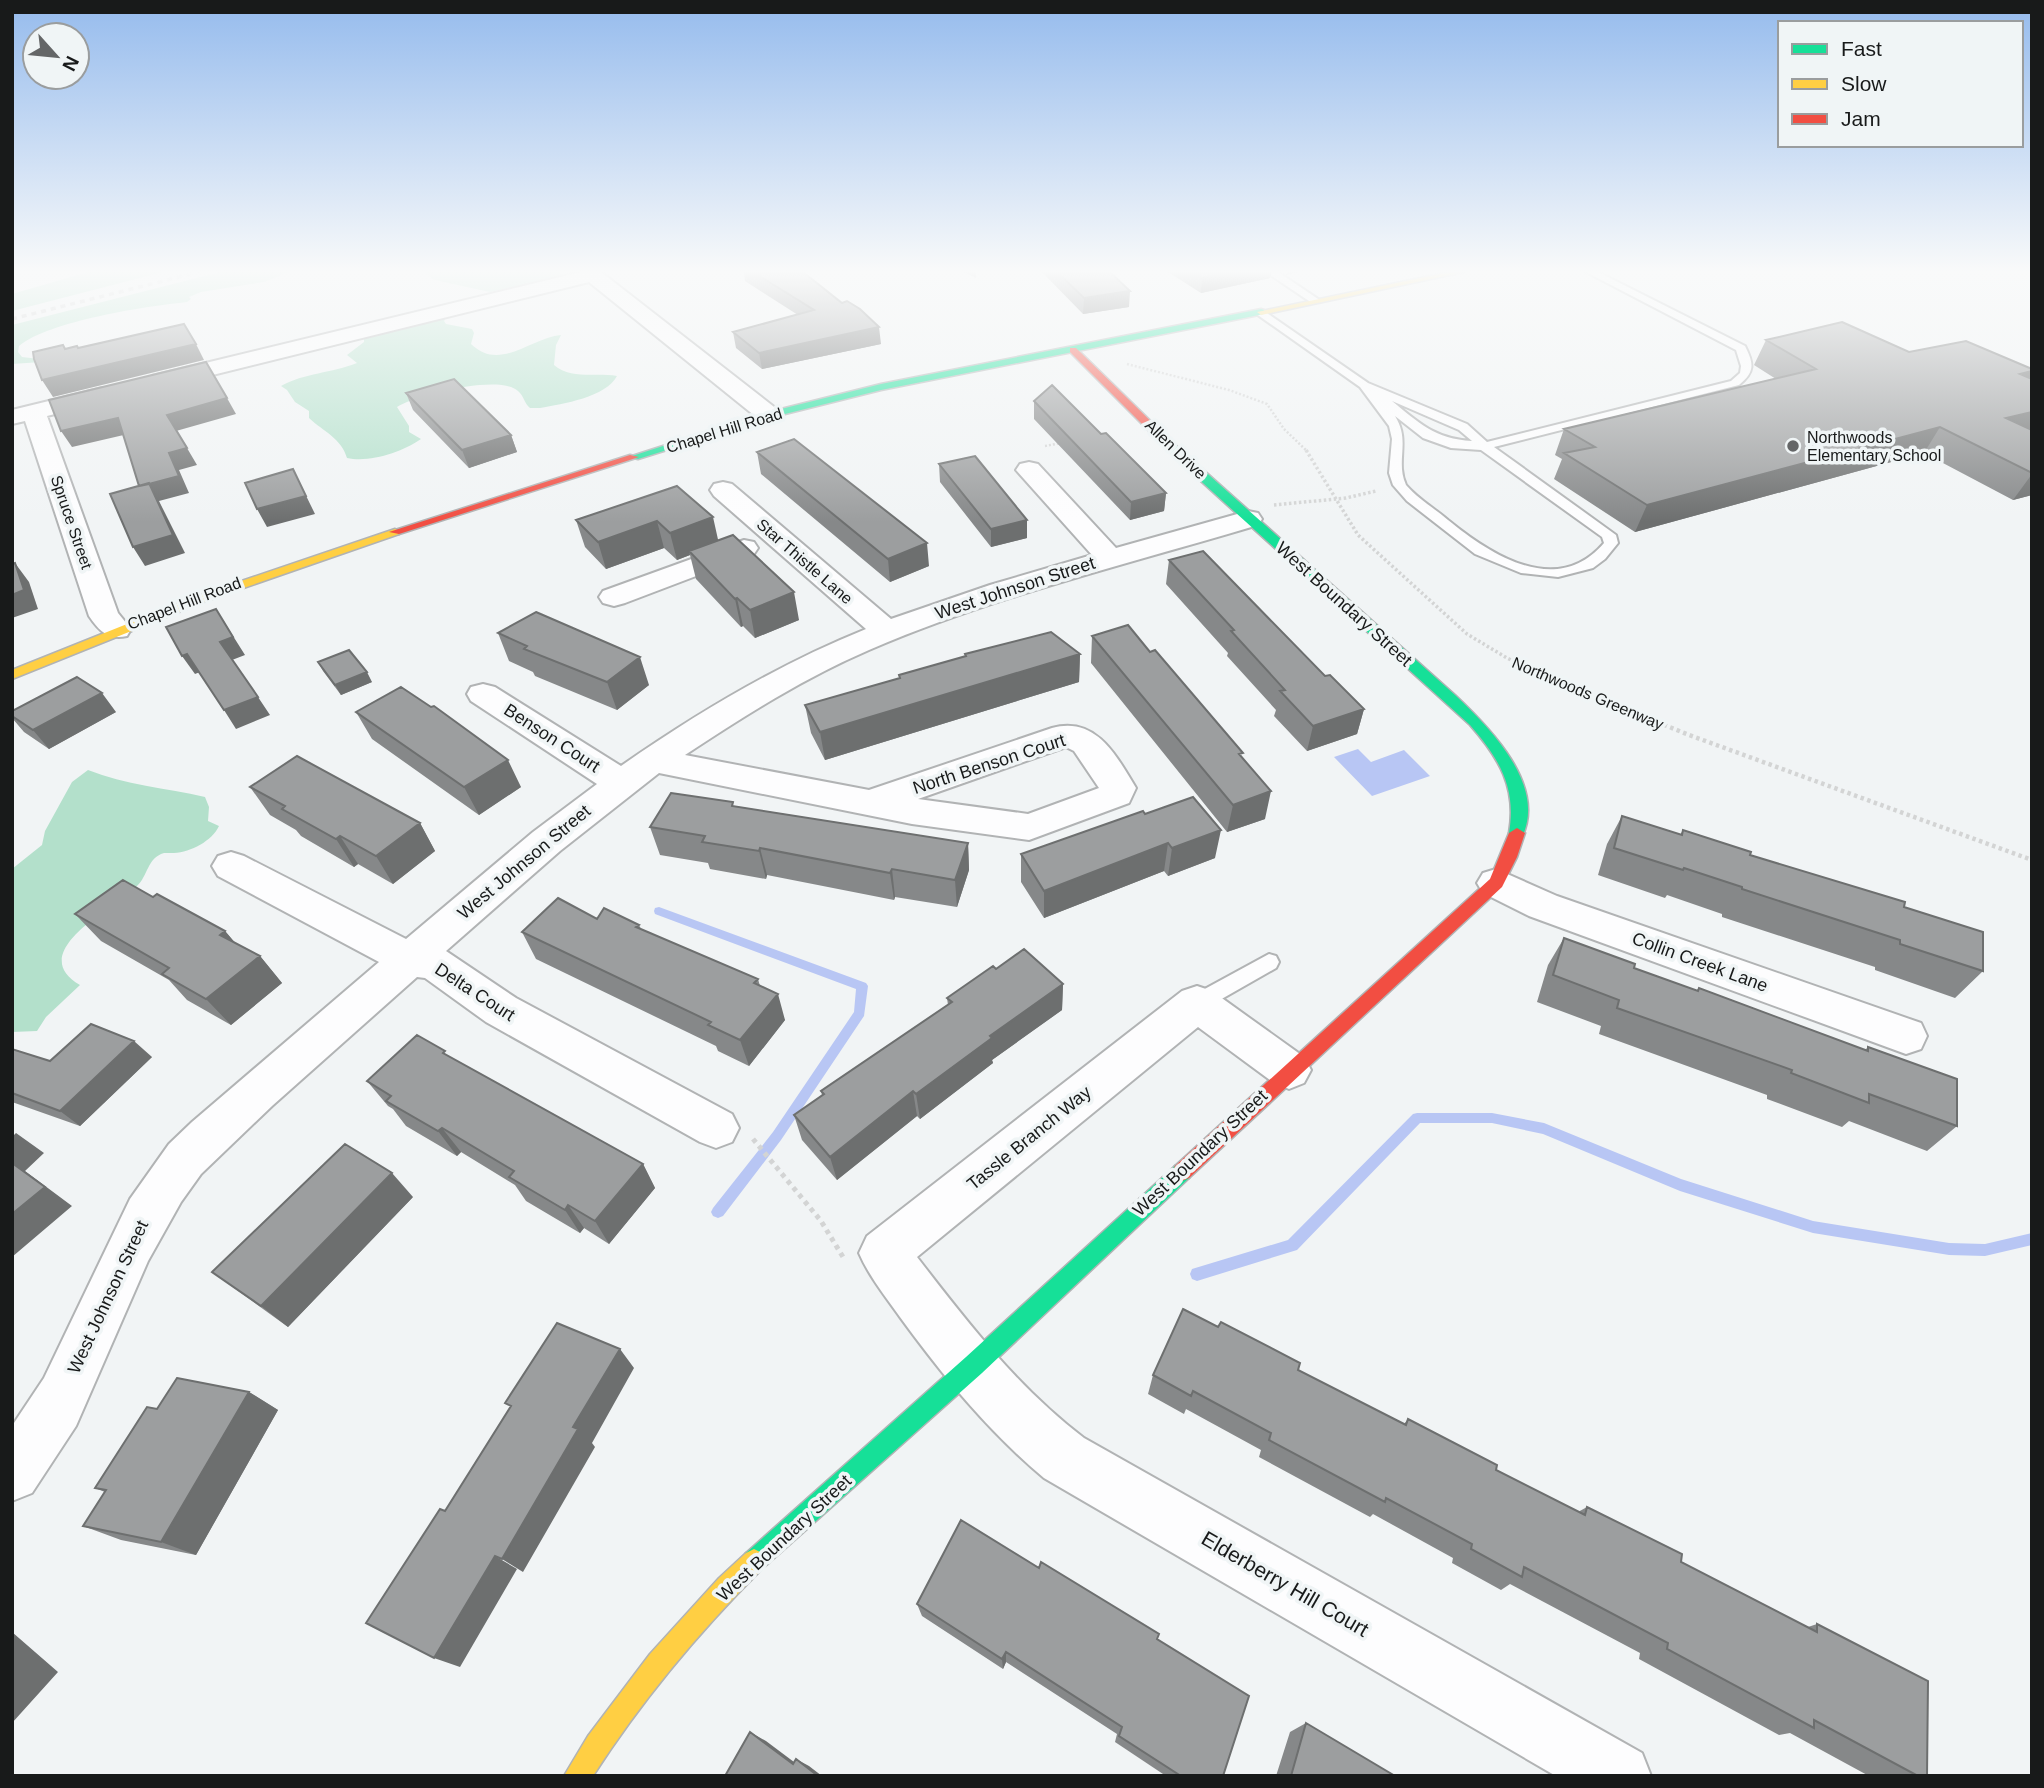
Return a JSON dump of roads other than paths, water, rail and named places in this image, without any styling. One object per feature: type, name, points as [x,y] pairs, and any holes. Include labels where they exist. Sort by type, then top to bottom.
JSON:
[{"type":"main road","name":"Chapel Hill Road","points":[[12,675],[116,629],[269,572],[769,415],[881,387],[1045,355]]},
{"type":"main road","name":"Allen Drive","points":[[1079,355],[1257,512]]},
{"type":"main road","name":"West Boundary Street","points":[[577,1776],[621,1708],[684,1632],[751,1566],[972,1367],[1289,1070],[1496,883],[1513,852],[1520,816],[1512,773],[1501,755],[1438,688],[1257,512]]},
{"type":"street","points":[[23,415],[263,355]]},
{"type":"street","points":[[693,355],[769,415]]},
{"type":"street","name":"Spruce Street","points":[[23,415],[104,616],[116,629]]},
{"type":"street","points":[[1029,470],[1109,557]]},
{"type":"street","name":"Star Thistle Lane","points":[[723,490],[888,632]]},
{"type":"street","name":"West Johnson Street","points":[[12,1473],[64,1396],[134,1234],[165,1184],[198,1146],[526,859],[620,782],[704,724],[770,686],[857,643],[995,592],[1257,512]]},
{"type":"street","points":[[614,597],[775,536]]},
{"type":"street","name":"Benson Court","points":[[484,694],[620,782]]},
{"type":"street","name":"North Benson Court","points":[[651,760],[869,803],[1029,827],[1108,799],[1116,794],[1118,788],[1086,743],[1078,737],[1064,736],[869,803]]},
{"type":"street","name":"Delta Court","points":[[231,866],[410,960],[435,963],[501,1010],[716,1128]]},
{"type":"street","name":"Collin Creek Lane","points":[[1496,883],[1543,906],[1906,1036]]},
{"type":"street","points":[[1197,1003],[1289,1070]]},
{"type":"street","name":"Tassle Branch Way","points":[[972,1367],[884,1254],[1197,1003]]},
{"type":"street","name":"Elderberry Hill Court","points":[[972,1367],[1033,1435],[1064,1458],[1619,1776]]},
{"type":"lane","points":[[1321,355],[1364,385],[1427,435],[1451,444],[1484,446],[1735,383],[1746,374],[1743,355]]},
{"type":"lane","points":[[1364,385],[1451,420],[1472,433],[1484,446],[1609,535],[1611,543],[1608,548],[1593,562],[1569,573],[1514,567],[1483,553],[1401,485],[1396,475],[1399,446],[1396,428],[1364,385]]},
{"type":"lane","points":[[1197,1003],[1269,962]]},
{"type":"water","points":[[1358,749],[1371,762],[1404,750],[1430,776],[1372,796],[1334,757]]},
{"type":"waterway","points":[[659,911],[862,986],[860,1013],[777,1136],[718,1212]]},
{"type":"waterway","points":[[1197,1274],[1292,1245],[1417,1118],[1492,1118],[1544,1129],[1680,1185],[1813,1227],[1949,1249],[1985,1250],[2032,1239]]},
{"type":"place","name":"Northwoods Elementary School","points":[[1793,446]]}]
